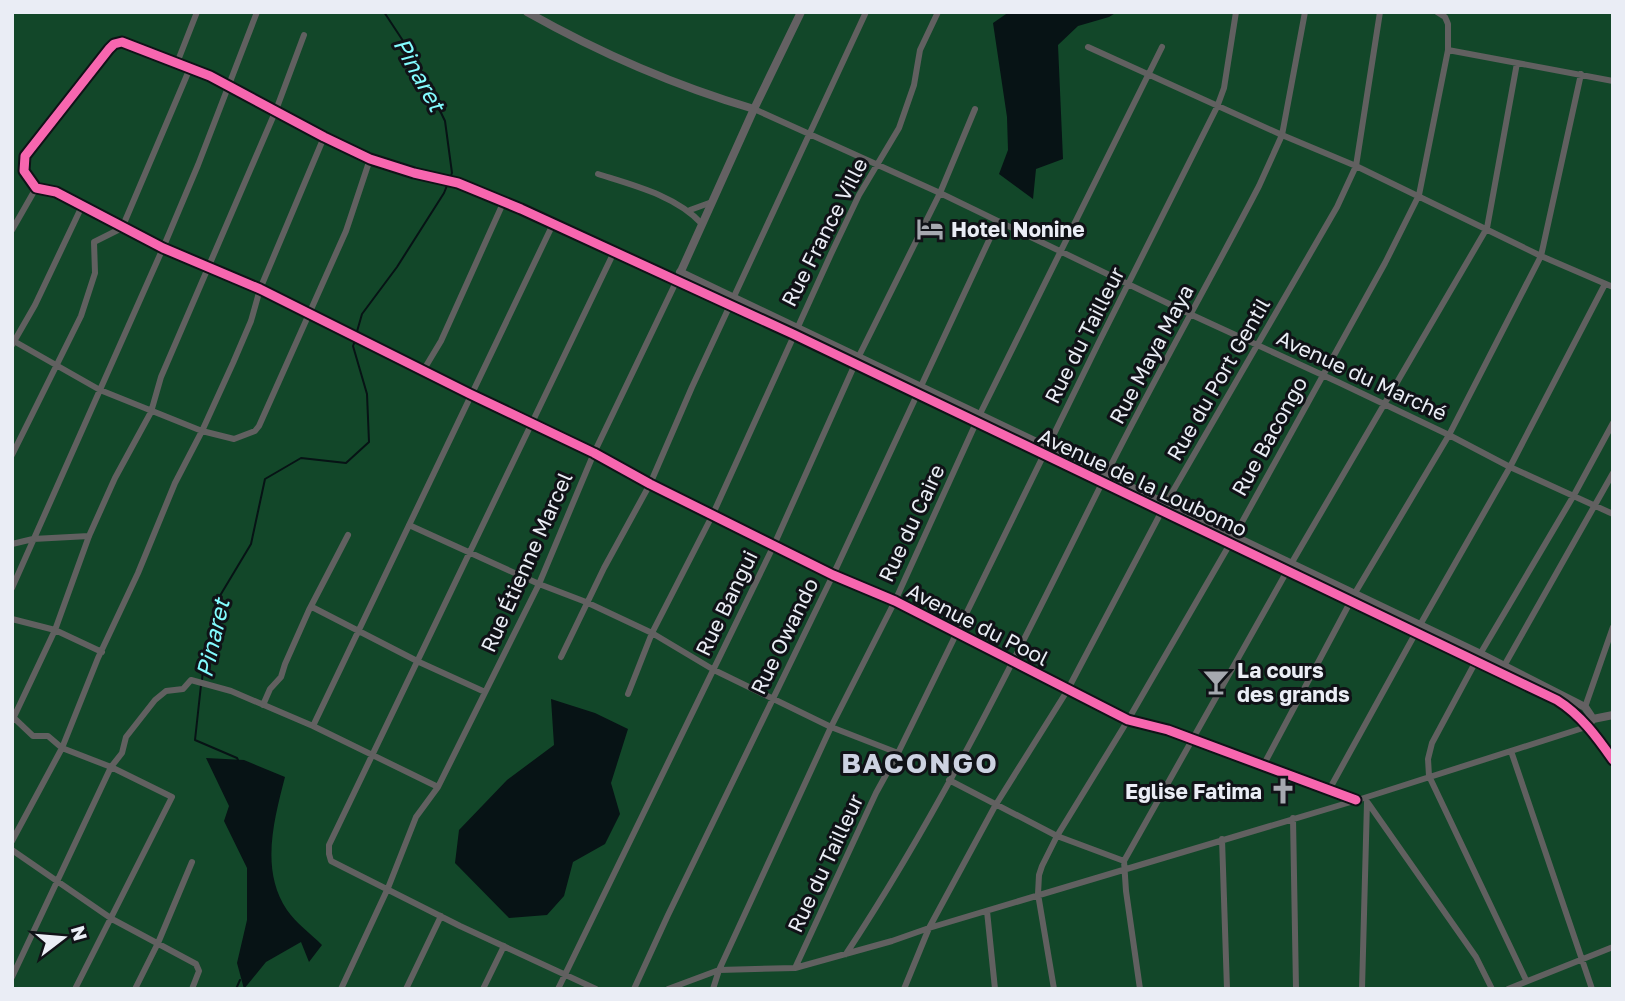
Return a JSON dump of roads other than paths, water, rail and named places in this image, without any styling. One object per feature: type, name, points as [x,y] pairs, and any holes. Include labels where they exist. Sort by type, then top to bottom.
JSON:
[{"type":"street","points":[[177,63],[197,12]]},
{"type":"street","points":[[12,588],[163,248],[257,12]]},
{"type":"street","points":[[527,12],[568,34],[684,85],[754,108]]},
{"type":"street","name":"Rue Étienne Marcel","points":[[341,989],[388,888],[416,817],[438,787],[539,584],[594,453],[801,12]]},
{"type":"street","points":[[561,657],[586,602],[650,484],[866,12]]},
{"type":"street","name":"Rue France Ville","points":[[628,694],[652,633],[712,516],[859,195],[899,128],[914,85],[920,50],[938,12]]},
{"type":"street","name":"Rue du Tailleur","points":[[795,968],[876,793],[958,633],[1217,107],[1224,88],[1236,12]]},
{"type":"street","name":"Rue Maya Maya","points":[[846,954],[949,780],[1013,662],[1105,478],[1259,186],[1282,135],[1305,12]]},
{"type":"street","name":"Rue du Port Gentil","points":[[904,989],[929,928],[995,806],[1067,691],[1164,507],[1337,207],[1356,166],[1380,12]]},
{"type":"street","name":"Rue Bacongo","points":[[1038,894],[1039,875],[1057,836],[1128,720],[1232,539],[1385,263],[1419,195],[1448,50],[1448,24],[1445,17],[1437,12]]},
{"type":"street","points":[[75,989],[172,797],[111,767],[62,748],[48,736],[33,736],[13,718],[55,630],[89,536],[115,478],[151,412],[161,377],[276,110],[304,35]]},
{"type":"street","points":[[12,230],[36,188],[24,171],[25,156],[114,44],[122,42],[229,85],[370,159],[458,183],[662,274],[678,276]]},
{"type":"street","points":[[1088,47],[1217,107],[1356,166],[1609,286],[1329,790]]},
{"type":"street","name":"Rue du Caire","points":[[713,989],[719,970],[831,727],[895,601],[976,422],[1162,47]]},
{"type":"street","points":[[1448,50],[1613,81]]},
{"type":"street","points":[[1140,989],[1124,865],[1289,567],[1486,228],[1517,63]]},
{"type":"street","points":[[12,455],[81,316],[95,273],[94,242],[122,228],[190,68]]},
{"type":"street","points":[[1263,766],[1353,597],[1449,435],[1541,256],[1581,74]]},
{"type":"street","name":"Avenue du Marché","points":[[754,108],[940,193],[1192,316],[1613,513]]},
{"type":"street","name":"Rue Bangui","points":[[558,989],[774,545],[857,360],[940,193],[975,109]]},
{"type":"street","points":[[12,841],[62,748],[93,668],[251,321],[260,289],[324,137]]},
{"type":"street","points":[[82,206],[35,305],[13,342],[100,390],[202,431],[233,439],[255,431],[259,426],[346,231],[370,159]]},
{"type":"street","points":[[598,174],[643,189],[690,210],[702,224]]},
{"type":"street","name":"Avenue du Pool","points":[[36,188],[57,192],[163,248],[260,289],[594,453],[712,516],[833,575],[895,601],[1128,720],[1168,730],[1191,741],[1356,800]]},
{"type":"street","points":[[423,371],[441,341],[503,201]]},
{"type":"street","points":[[690,210],[712,202]]},
{"type":"street","name":"Rue Owando","points":[[634,989],[667,915],[833,575],[998,221]]},
{"type":"street","points":[[313,726],[553,224]]},
{"type":"street","points":[[596,989],[441,916],[331,860],[328,854],[329,845],[614,252]]},
{"type":"street","name":"Avenue de la Loubomo","points":[[678,276],[857,360],[916,394],[1105,478],[1418,628],[1557,701],[1573,711],[1586,727]]},
{"type":"street","name":"Avenue de la Loubomo","points":[[857,360],[920,385],[981,414],[1047,451]]},
{"type":"street","points":[[1526,981],[1429,776],[1428,759],[1433,743],[1478,658],[1613,423]]},
{"type":"street","points":[[1504,666],[1613,473]]},
{"type":"street","points":[[409,525],[539,584],[586,602],[652,633],[714,670],[831,727],[898,753]]},
{"type":"street","points":[[263,705],[270,689],[281,677],[348,535]]},
{"type":"street","points":[[12,544],[33,539],[89,536]]},
{"type":"street","points":[[312,607],[419,662],[485,692]]},
{"type":"street","points":[[12,620],[55,630],[102,652]]},
{"type":"street","points":[[1585,707],[1613,627]]},
{"type":"street","name":"Avenue de la Loubomo","points":[[1478,658],[1504,666],[1585,707],[1593,719]]},
{"type":"street","points":[[12,976],[111,767],[122,753],[125,737],[155,700],[166,691],[183,689],[191,680],[209,684],[313,726],[438,787]]},
{"type":"street","points":[[668,989],[719,970],[795,968],[892,942],[1124,865],[1356,800],[1366,800],[1429,776],[1586,727],[1593,719],[1613,715]]},
{"type":"street","points":[[1593,719],[1596,735]]},
{"type":"street","points":[[1586,727],[1596,735],[1613,760]]},
{"type":"street","points":[[1511,751],[1592,989]]},
{"type":"street","points":[[949,780],[995,806],[1124,865]]},
{"type":"street","points":[[1362,989],[1366,800]]},
{"type":"street","points":[[1366,800],[1476,957],[1492,989]]},
{"type":"street","points":[[1293,818],[1296,989]]},
{"type":"street","points":[[1222,839],[1227,989]]},
{"type":"street","points":[[12,850],[112,919],[196,964],[199,971],[192,989]]},
{"type":"street","points":[[135,989],[158,943],[192,862]]},
{"type":"street","points":[[1038,894],[1054,989]]},
{"type":"street","points":[[987,911],[995,989]]},
{"type":"street","points":[[406,989],[441,916]]},
{"type":"street","points":[[483,989],[504,946]]},
{"type":"street","points":[[1508,989],[1613,947]]},
{"type":"waterway","name":"Pinaret","points":[[356,335],[362,314],[397,267],[444,193],[452,173],[445,121],[415,59],[384,12]]},
{"type":"waterway","name":"Pinaret","points":[[202,680],[218,599],[251,544],[265,479],[301,458],[346,463],[369,442],[367,394],[353,346],[355,341]]},
{"type":"waterway","name":"Pinaret","points":[[201,685],[195,740],[238,760]]},
{"type":"waterway","name":"Pinaret","points":[[236,989],[240,980]]},
{"type":"place","name":"Hotel Nonine","points":[[930,229]]},
{"type":"place","name":"La cours des grands","points":[[1216,682]]},
{"type":"place","name":"Eglise Fatima","points":[[1283,791]]},
{"type":"district","name":"BACONGO","points":[[920,762]]}]
